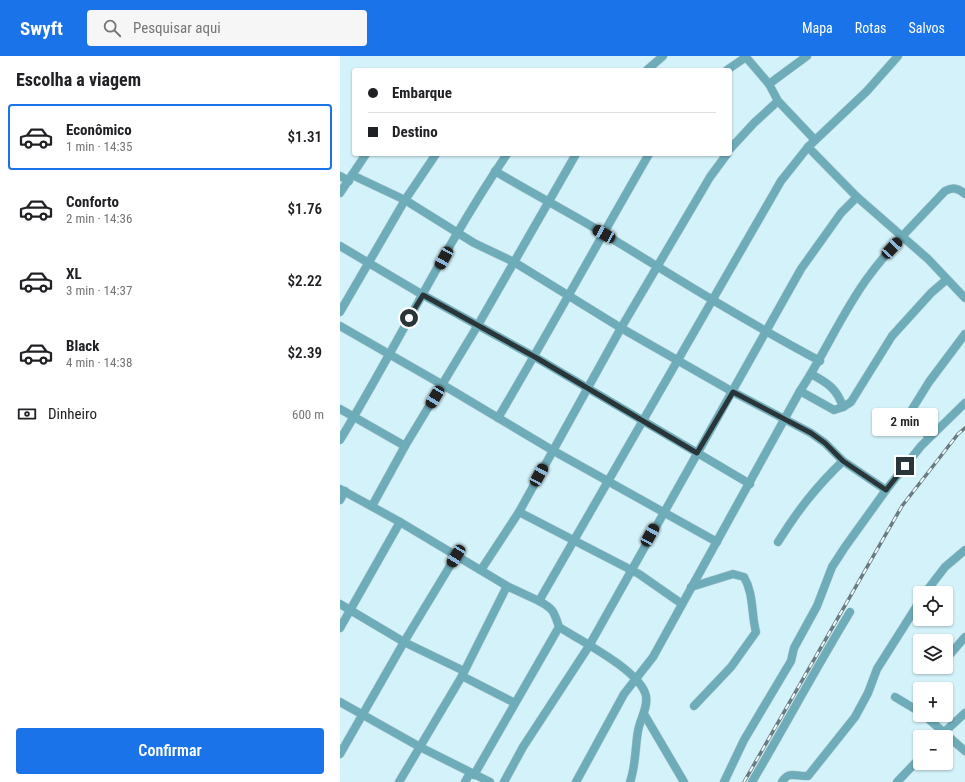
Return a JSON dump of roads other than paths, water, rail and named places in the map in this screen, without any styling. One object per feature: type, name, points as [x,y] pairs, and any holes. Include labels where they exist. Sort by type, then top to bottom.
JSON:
[{"type":"street","points":[[650,68],[663,56]]},
{"type":"street","points":[[769,84],[806,56]]},
{"type":"street","points":[[539,601],[643,422],[712,298],[781,181],[808,147],[867,91],[898,56]]},
{"type":"street","points":[[730,68],[746,57],[769,84],[778,101],[815,140]]},
{"type":"street","points":[[732,148],[754,123],[778,101]]},
{"type":"street","points":[[808,147],[857,197],[902,238],[928,259],[946,280],[965,298]]},
{"type":"street","points":[[340,193],[365,156]]},
{"type":"street","points":[[340,312],[405,200],[435,156]]},
{"type":"street","points":[[340,440],[458,233],[506,156]]},
{"type":"street","points":[[372,506],[575,156]]},
{"type":"street","points":[[498,418],[535,357],[570,295],[587,261],[648,156]]},
{"type":"street","points":[[481,570],[518,512],[552,450],[710,177],[726,156]]},
{"type":"street","points":[[495,171],[604,234],[657,268],[820,361]]},
{"type":"street","points":[[340,176],[350,178],[405,200],[474,243],[514,262],[622,328],[733,392],[811,433],[825,443],[843,461],[886,490]]},
{"type":"street","points":[[576,782],[624,694],[653,657],[691,586],[750,484],[800,391],[820,361],[865,281],[944,191],[952,187],[959,189],[965,194]]},
{"type":"street","points":[[504,782],[524,747],[589,646],[630,570],[733,392],[765,330],[816,247],[841,213],[857,197]]},
{"type":"street","points":[[340,246],[423,295],[535,357],[750,484]]},
{"type":"street","points":[[800,391],[834,410],[843,407],[856,396],[892,336],[931,293],[946,280]]},
{"type":"street","points":[[340,326],[389,353],[552,450],[717,542]]},
{"type":"street","points":[[929,437],[914,420],[911,411],[928,382],[965,334]]},
{"type":"street","points":[[811,374],[822,380],[839,394],[843,407]]},
{"type":"street","points":[[724,782],[744,740],[791,661],[794,648],[817,606],[832,567],[886,490],[929,437],[965,403]]},
{"type":"street","points":[[340,409],[406,446]]},
{"type":"street","points":[[778,542],[799,509],[820,483],[843,461]]},
{"type":"street","points":[[340,500],[342,490],[400,522],[507,586],[539,601],[551,608],[556,614],[559,627],[472,774],[465,782]]},
{"type":"street","points":[[518,512],[630,570],[682,604]]},
{"type":"street","points":[[340,628],[400,522]]},
{"type":"street","points":[[930,586],[945,567],[963,554]]},
{"type":"street","points":[[340,754],[404,642],[456,556]]},
{"type":"street","points":[[691,586],[733,574],[744,577],[748,585],[753,604],[756,632],[731,667],[694,706]]},
{"type":"street","points":[[399,782],[463,673],[507,586]]},
{"type":"street","points":[[340,604],[351,609],[404,642],[463,673],[515,703]]},
{"type":"street","points":[[752,782],[784,730],[824,654],[850,612]]},
{"type":"street","points":[[782,782],[786,775],[790,774],[808,776],[854,718],[868,694],[877,670],[913,612]]},
{"type":"street","points":[[559,627],[624,668],[636,678],[644,689],[646,697],[644,714],[639,728],[636,758],[630,782]]},
{"type":"street","points":[[953,651],[965,637]]},
{"type":"street","points":[[895,697],[913,708]]},
{"type":"street","points":[[340,702],[420,747],[490,782]]},
{"type":"street","points":[[947,730],[965,713]]},
{"type":"street","points":[[644,714],[684,782]]},
{"type":"street","points":[[930,722],[938,730]]},
{"type":"street","points":[[953,743],[965,751]]},
{"type":"street","points":[[897,782],[913,765]]},
{"type":"railway","points":[[744,782],[902,506],[958,434],[965,428]]}]
